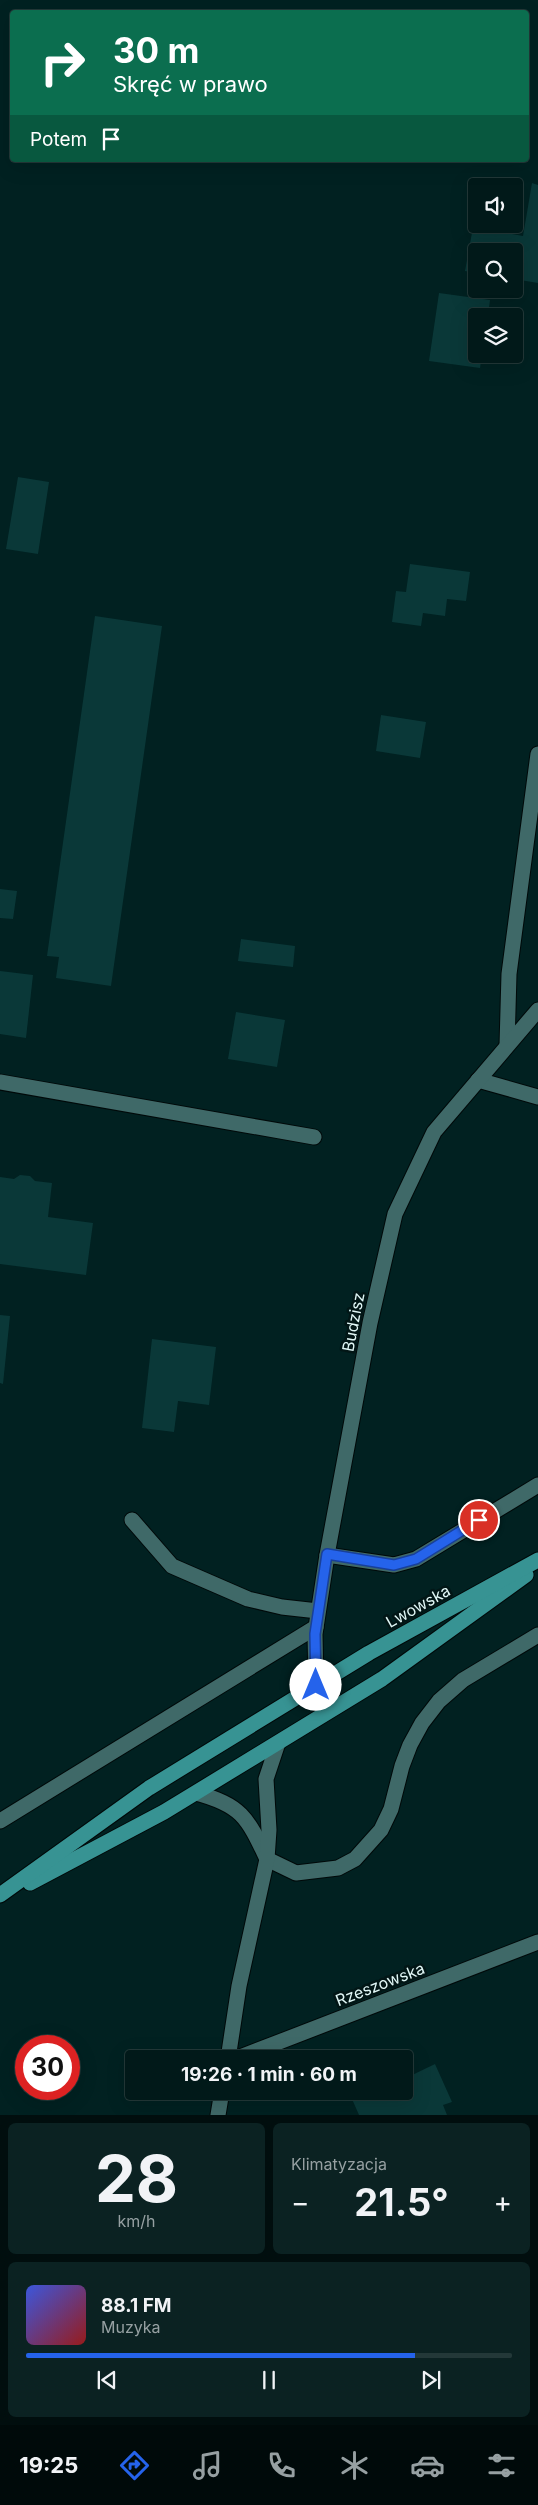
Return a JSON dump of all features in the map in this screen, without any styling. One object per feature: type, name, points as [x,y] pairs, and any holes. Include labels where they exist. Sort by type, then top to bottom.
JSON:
[{"type":"main road","name":"Lwowska","points":[[0,1895],[149,1788],[368,1653],[538,1560]]},
{"type":"main road","points":[[0,1899],[164,1812],[382,1679],[538,1567]]},
{"type":"street","points":[[507,1045],[509,974],[538,754]]},
{"type":"street","name":"Budzisz","points":[[316,1685],[316,1627],[327,1554],[370,1323],[394,1214],[434,1132],[538,1010]]},
{"type":"street","points":[[478,1080],[538,1097]]},
{"type":"street","points":[[0,1082],[314,1138]]},
{"type":"street","points":[[327,1554],[394,1565],[416,1559],[538,1485]]},
{"type":"street","points":[[132,1520],[172,1566],[248,1599],[282,1607],[318,1611]]},
{"type":"street","points":[[0,1821],[316,1627]]},
{"type":"street","points":[[196,1792],[222,1800],[249,1822],[267,1859],[296,1873],[338,1868],[356,1859],[381,1830],[391,1809],[402,1766],[410,1745],[422,1723],[439,1701],[463,1680],[538,1635]]},
{"type":"street","points":[[229,2050],[240,1986],[267,1859],[269,1830],[266,1779],[278,1743]]},
{"type":"street","name":"Rzeszowska","points":[[258,2050],[538,1942]]},
{"type":"street","points":[[218,2115],[220,2100]]},
{"type":"building","points":[[532,183],[538,185],[538,283],[523,280],[523,243],[470,243],[472,233],[506,233],[523,236]]},
{"type":"building","points":[[468,254],[468,272],[465,271]]},
{"type":"building","points":[[439,293],[490,300],[489,308],[468,308],[468,363],[481,363],[480,368],[429,361]]},
{"type":"building","points":[[18,477],[49,482],[38,554],[6,549]]},
{"type":"building","points":[[410,564],[470,572],[466,601],[447,599],[445,616],[423,613],[421,626],[392,622],[396,591],[406,592]]},
{"type":"building","points":[[95,616],[162,626],[111,986],[56,978],[59,957],[47,956]]},
{"type":"building","points":[[381,715],[426,722],[420,758],[376,751]]},
{"type":"building","points":[[0,889],[17,891],[13,919],[0,918]]},
{"type":"building","points":[[241,939],[295,946],[293,967],[238,961]]},
{"type":"building","points":[[0,971],[33,975],[26,1038],[0,1034]]},
{"type":"building","points":[[236,1012],[285,1020],[277,1067],[228,1059]]},
{"type":"building","points":[[20,1175],[30,1176],[35,1181],[52,1183],[48,1217],[93,1223],[86,1275],[0,1264],[0,1177],[14,1179]]},
{"type":"building","points":[[0,1315],[10,1316],[3,1384],[0,1383]]},
{"type":"building","points":[[152,1339],[216,1347],[209,1405],[178,1401],[174,1432],[142,1428]]},
{"type":"building","points":[[435,2064],[452,2102],[443,2105],[447,2115],[359,2115],[352,2100],[413,2100],[413,2075]]},
{"type":"route","points":[[316,1685],[315,1634],[327,1554],[394,1565],[416,1559],[479,1520]]}]
